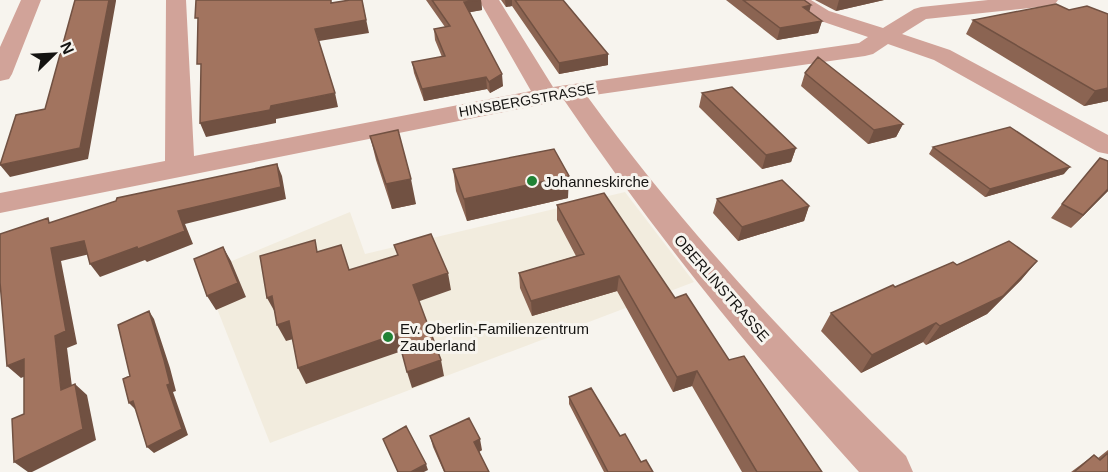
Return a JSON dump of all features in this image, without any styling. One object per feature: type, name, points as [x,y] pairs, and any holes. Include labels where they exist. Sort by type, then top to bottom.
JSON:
[{"type":"street","points":[[0,74],[31,0]]},
{"type":"street","points":[[176,0],[180,167]]},
{"type":"street","name":"OBERLINSTRASSE","points":[[489,0],[558,93],[671,230],[789,366],[890,472]]},
{"type":"street","points":[[797,0],[822,15],[942,55],[1108,146]]},
{"type":"street","name":"HINSBERGSTRASSE","points":[[0,203],[558,93],[865,49],[921,13],[1048,0]]},
{"type":"shaded area","name":"Ev. Oberlin-Familienzentrum Zauberland","points":[[625,192],[694,282],[270,443],[203,273],[350,212],[365,254]]},
{"type":"building","points":[[75,0],[109,0],[80,148],[0,165],[16,115],[45,109]]},
{"type":"building","points":[[196,0],[331,0],[331,3],[362,0],[366,20],[315,29],[335,93],[271,106],[270,110],[200,123],[201,64],[197,64]]},
{"type":"building","points":[[432,0],[480,0],[464,2],[502,74],[489,82],[486,77],[422,89],[412,62],[445,56],[434,29],[450,26]]},
{"type":"building","points":[[515,0],[563,0],[608,54],[559,63]]},
{"type":"building","points":[[743,0],[804,0],[811,5],[803,7],[822,21],[780,28]]},
{"type":"building","points":[[1056,4],[1069,10],[1087,6],[1108,14],[1108,88],[1095,91],[973,20]]},
{"type":"building","points":[[818,57],[903,124],[874,130],[805,73]]},
{"type":"building","points":[[732,87],[796,148],[766,155],[702,93]]},
{"type":"building","points":[[1010,127],[1070,167],[990,189],[933,147]]},
{"type":"building","points":[[398,130],[411,179],[386,184],[370,136]]},
{"type":"building","points":[[554,149],[569,176],[464,199],[453,169]]},
{"type":"building","points":[[1100,158],[1108,161],[1108,189],[1083,215],[1062,204]]},
{"type":"building","points":[[277,164],[281,187],[178,211],[185,231],[138,249],[137,247],[90,264],[84,241],[51,248],[66,331],[55,336],[61,390],[75,384],[83,429],[14,462],[12,419],[24,414],[24,359],[7,366],[0,282],[0,234],[48,218],[49,223],[116,201],[117,198]]},
{"type":"building","points":[[782,180],[809,206],[742,227],[717,199]]},
{"type":"building","points":[[604,193],[675,298],[686,294],[729,360],[744,356],[822,472],[757,472],[697,371],[677,377],[619,276],[531,301],[519,273],[584,254],[557,205]]},
{"type":"building","points":[[431,234],[448,273],[413,285],[441,360],[407,372],[397,334],[298,368],[289,321],[277,325],[272,296],[267,298],[260,256],[315,240],[317,252],[341,245],[349,270],[398,255],[394,245]]},
{"type":"building","points":[[1009,241],[1037,261],[1003,296],[940,326],[936,323],[872,355],[831,313],[893,285],[895,287],[953,262],[957,265]]},
{"type":"building","points":[[223,247],[238,283],[207,296],[194,259]]},
{"type":"building","points":[[149,311],[170,384],[167,385],[182,429],[147,447],[133,401],[129,403],[123,379],[130,376],[118,325]]},
{"type":"building","points":[[591,388],[620,436],[625,434],[641,462],[646,460],[653,472],[608,472],[569,397]]},
{"type":"building","points":[[469,418],[480,439],[474,442],[489,472],[445,472],[430,436]]},
{"type":"building","points":[[406,426],[426,464],[411,472],[398,472],[383,439]]},
{"type":"building","points":[[1108,453],[1108,472],[1074,472],[1094,455],[1100,460]]},
{"type":"place","name":"Johanneskirche","points":[[532,181]]},
{"type":"place","name":"Ev. Oberlin-Familienzentrum Zauberland","points":[[388,337]]}]
